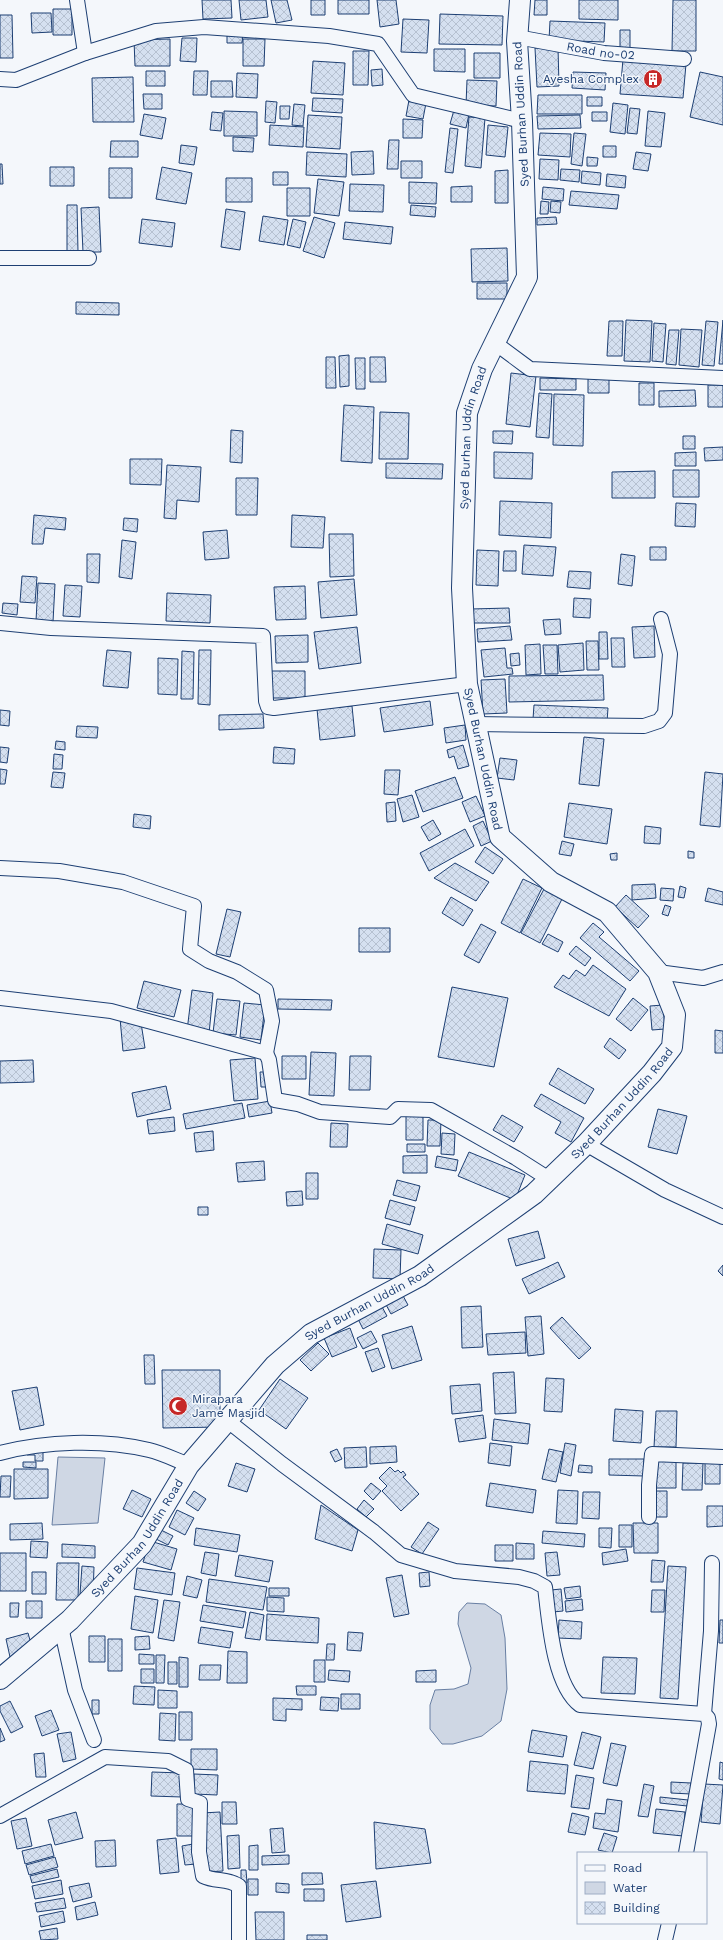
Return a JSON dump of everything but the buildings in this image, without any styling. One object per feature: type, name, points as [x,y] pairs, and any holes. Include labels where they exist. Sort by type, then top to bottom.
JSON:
[{"type":"street","points":[[77,0],[85,53]]},
{"type":"street","name":"Syed Burhan Uddin Road","points":[[0,1679],[61,1627],[142,1544],[189,1465],[275,1365],[311,1334],[420,1276],[534,1194],[586,1144],[652,1073],[672,1047],[675,1015],[658,972],[607,912],[551,882],[500,837],[474,724],[467,684],[462,588],[467,413],[482,369],[527,277],[522,121],[517,37],[520,0]]},
{"type":"street","points":[[0,79],[16,80],[85,53],[156,31],[204,27],[329,36],[378,44],[413,95],[522,121]]},
{"type":"street","name":"Road no-02","points":[[517,37],[604,53],[684,59]]},
{"type":"street","points":[[0,258],[88,258]]},
{"type":"street","points":[[495,343],[530,369],[723,378]]},
{"type":"street","points":[[474,724],[644,726],[659,721],[666,713],[670,654],[661,619]]},
{"type":"street","points":[[0,623],[51,628],[263,636],[266,701],[268,707],[274,708],[467,684]]},
{"type":"street","points":[[0,868],[59,871],[123,882],[194,906],[190,949],[209,960],[237,972],[266,990],[272,1021],[266,1053],[269,1060],[275,1100],[298,1104],[320,1112],[390,1117],[398,1109],[431,1110],[516,1158],[549,1179]]},
{"type":"street","points":[[658,972],[703,978],[723,972]]},
{"type":"street","points":[[0,998],[111,1011],[266,1053]]},
{"type":"street","points":[[586,1144],[665,1190],[723,1217]]},
{"type":"street","points":[[228,1421],[282,1464],[374,1532],[401,1555],[454,1571],[519,1578],[534,1581],[545,1587],[554,1652],[562,1678],[576,1702],[580,1705],[704,1714],[708,1718],[709,1724],[686,1852]]},
{"type":"street","points":[[0,1453],[55,1443],[103,1444],[149,1450],[189,1465]]},
{"type":"street","points":[[649,1517],[649,1485],[652,1454],[723,1457]]},
{"type":"street","points":[[704,1714],[710,1631],[712,1563]]},
{"type":"street","points":[[61,1627],[75,1690],[94,1740]]},
{"type":"street","points":[[0,1816],[105,1757],[168,1761],[186,1770],[188,1799],[200,1803],[199,1852],[203,1876],[212,1880],[232,1881],[238,1886],[239,1940]]},
{"type":"street","points":[[665,1940],[669,1924]]},
{"type":"water","points":[[58,1457],[105,1458],[98,1523],[52,1525]]},
{"type":"water","points":[[467,1603],[485,1604],[501,1615],[505,1638],[507,1689],[501,1721],[482,1736],[453,1744],[442,1744],[430,1729],[430,1705],[435,1690],[454,1689],[468,1684],[471,1668],[458,1624],[459,1612]]},
{"type":"place","name":"Ayesha Complex","points":[[653,79]]},
{"type":"place","name":"Mirapara Jame Masjid","points":[[178,1406]]}]
